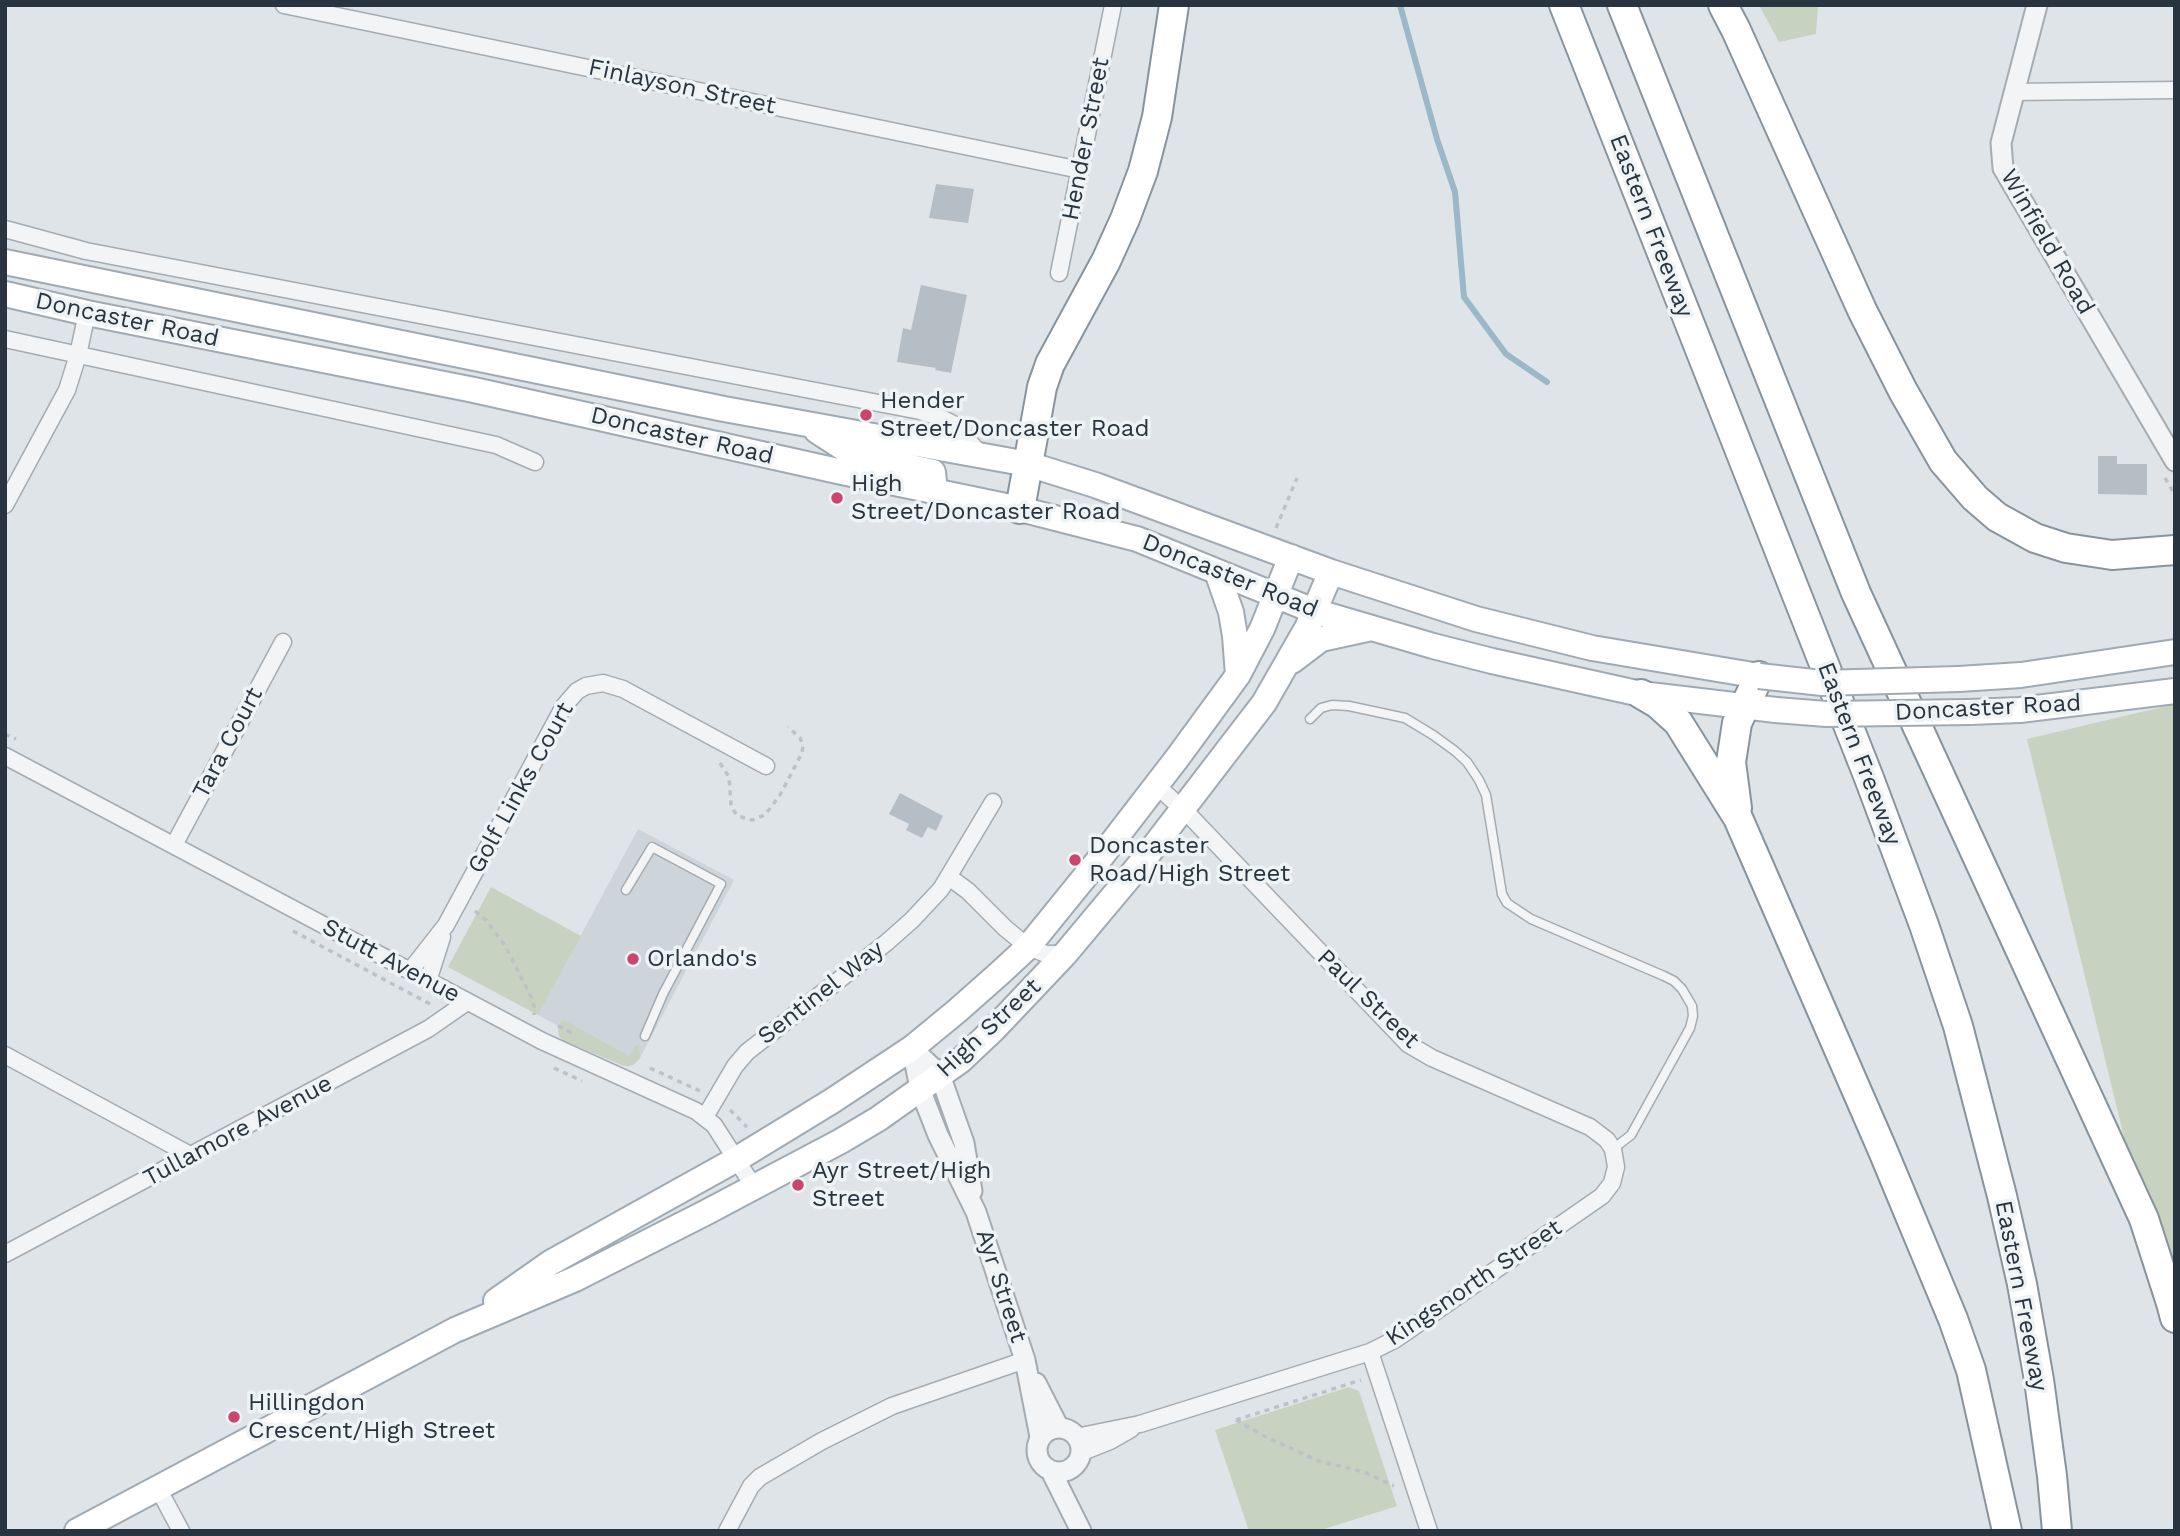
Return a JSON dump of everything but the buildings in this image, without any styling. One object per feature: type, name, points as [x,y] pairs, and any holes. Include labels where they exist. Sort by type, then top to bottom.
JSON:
[{"type":"highway","points":[[1020,509],[1041,387],[1050,364],[1106,261],[1143,171],[1157,117],[1174,5]]},
{"type":"highway","name":"Eastern Freeway","points":[[1564,5],[1873,790],[1924,925],[1958,1026],[2022,1284],[2039,1380],[2057,1531]]},
{"type":"highway","points":[[1622,5],[1856,593],[2144,1219],[2175,1318]]},
{"type":"highway","points":[[1723,5],[1862,310],[1903,391],[1943,461],[1975,498],[1997,517],[2035,538],[2066,548],[2112,555],[2175,550]]},
{"type":"highway","points":[[1738,818],[1731,762],[1737,723],[1759,676]]},
{"type":"highway","points":[[1640,694],[1658,704],[1678,722],[1738,818],[1953,1319],[1971,1370],[2007,1531]]},
{"type":"main road","name":"Doncaster Road","points":[[5,262],[808,425],[1028,464],[1096,485],[1331,572],[1476,619],[1592,648],[1759,676],[1822,682],[2021,675],[2175,652]]},
{"type":"main road","name":"Doncaster Road","points":[[5,294],[87,313],[474,390],[1020,509],[1137,539],[1275,596],[1371,629],[1492,662],[1640,694],[1826,714],[2020,710],[2175,691]]},
{"type":"main road","points":[[808,425],[854,455],[933,472],[935,492]]},
{"type":"main road","name":"High Street","points":[[455,1329],[550,1263],[737,1159],[912,1048],[1028,947],[1101,857],[1238,675],[1262,629],[1291,557]]},
{"type":"main road","points":[[1217,572],[1231,612],[1238,675]]},
{"type":"main road","name":"High Street","points":[[77,1531],[455,1329],[575,1279],[841,1141],[960,1061],[1065,954],[1142,862],[1264,703],[1288,664],[1331,572]]},
{"type":"main road","points":[[1288,664],[1321,639],[1371,629]]},
{"type":"street","name":"Finlayson Street","points":[[284,5],[1080,170]]},
{"type":"street","points":[[355,19],[369,5]]},
{"type":"street","name":"Hender Street","points":[[1059,273],[1113,5]]},
{"type":"street","name":"Winfield Road","points":[[2038,5],[2001,143],[2003,168],[2175,461]]},
{"type":"street","points":[[2014,92],[2175,90]]},
{"type":"street","points":[[5,229],[86,251],[920,411],[953,424],[983,457]]},
{"type":"street","points":[[5,505],[67,390],[87,313]]},
{"type":"street","name":"Doncaster Road","points":[[5,339],[496,446],[535,462]]},
{"type":"street","name":"Tara Court","points":[[174,845],[283,642]]},
{"type":"street","name":"Golf Links Court","points":[[410,971],[446,925],[564,706],[586,686],[603,683],[623,689],[766,766]]},
{"type":"street","name":"Stutt Avenue","points":[[5,756],[561,1051],[654,1091],[705,1117],[720,1133],[754,1187]]},
{"type":"street","name":"Paul Street","points":[[1156,785],[1183,809],[1408,1044],[1432,1058],[1590,1127],[1607,1140],[1614,1154]]},
{"type":"street","name":"Sentinel Way","points":[[705,1117],[735,1066],[747,1052],[912,920],[949,877],[993,802]]},
{"type":"street","points":[[949,877],[968,891],[1028,947],[1046,954],[1065,954]]},
{"type":"street","name":"Golf Links Court","points":[[428,981],[446,925]]},
{"type":"street","name":"Tullamore Avenue","points":[[5,1254],[428,1029],[467,1002]]},
{"type":"street","name":"Ayr Street","points":[[912,1048],[940,1075],[964,1143],[976,1212]]},
{"type":"street","name":"Ayr Street","points":[[912,1048],[920,1089],[938,1135],[976,1212],[1025,1360],[1040,1437]]},
{"type":"street","points":[[5,1055],[192,1156]]},
{"type":"street","name":"Kingsnorth Street","points":[[1073,1446],[1370,1352],[1396,1339],[1602,1196],[1609,1189],[1615,1175],[1614,1154]]},
{"type":"street","points":[[1370,1352],[1429,1531]]},
{"type":"street","points":[[727,1531],[751,1486],[760,1477],[822,1441],[892,1406],[1025,1360]]},
{"type":"street","name":"Ayr Street","points":[[1025,1360],[1073,1446],[1080,1527]]},
{"type":"street","points":[[1045,1432],[1073,1446],[1063,1472],[1051,1471],[1037,1456],[1040,1437],[1045,1432]]},
{"type":"street","name":"Ayr Street","points":[[1051,1471],[1080,1527]]},
{"type":"street","points":[[158,1488],[181,1531]]},
{"type":"lane","points":[[1310,719],[1321,708],[1332,705],[1349,706],[1405,718],[1433,734],[1467,762],[1486,795],[1502,894],[1507,903],[1531,919],[1664,976],[1682,989],[1692,1006],[1690,1028],[1631,1135],[1614,1154]]},
{"type":"lane","points":[[626,890],[652,847],[721,884],[663,994],[645,1036]]},
{"type":"path","points":[[718,761],[726,768],[731,804],[738,816],[752,820],[765,815],[780,794],[802,753],[800,738],[788,727]]},
{"type":"path","points":[[480,902],[475,912],[486,920],[506,947],[531,997],[534,1016]]},
{"type":"path","points":[[1378,1377],[1360,1380],[1236,1420],[1319,1461],[1364,1472],[1394,1486]]},
{"type":"shaded area","points":[[638,829],[734,880],[640,1058],[628,1067],[564,1041],[559,1036],[558,1026],[538,1015]]},
{"type":"green space","points":[[1759,5],[1818,5],[1816,34],[1779,42]]},
{"type":"green space","points":[[2175,704],[2175,1262],[2144,1219],[2027,739]]},
{"type":"green space","points":[[491,887],[581,936],[538,1015],[448,967]]},
{"type":"green space","points":[[564,1020],[629,1056],[636,1045],[639,1046],[640,1058],[633,1065],[624,1066],[564,1041],[558,1031],[561,1021]]},
{"type":"green space","points":[[1349,1387],[1359,1391],[1397,1506],[1318,1531],[1249,1531],[1215,1430]]},
{"type":"waterway","points":[[1400,5],[1437,139],[1455,192],[1464,297],[1506,354],[1547,382]]},
{"type":"place","name":"Hender Street/Doncaster Road","points":[[866,415]]},
{"type":"place","name":"High Street/Doncaster Road","points":[[837,498]]},
{"type":"place","name":"Doncaster Road/High Street","points":[[1075,860]]},
{"type":"place","name":"Orlando's","points":[[633,959]]},
{"type":"place","name":"Ayr Street/High Street","points":[[798,1185]]},
{"type":"place","name":"Hillingdon Crescent/High Street","points":[[234,1417]]}]
